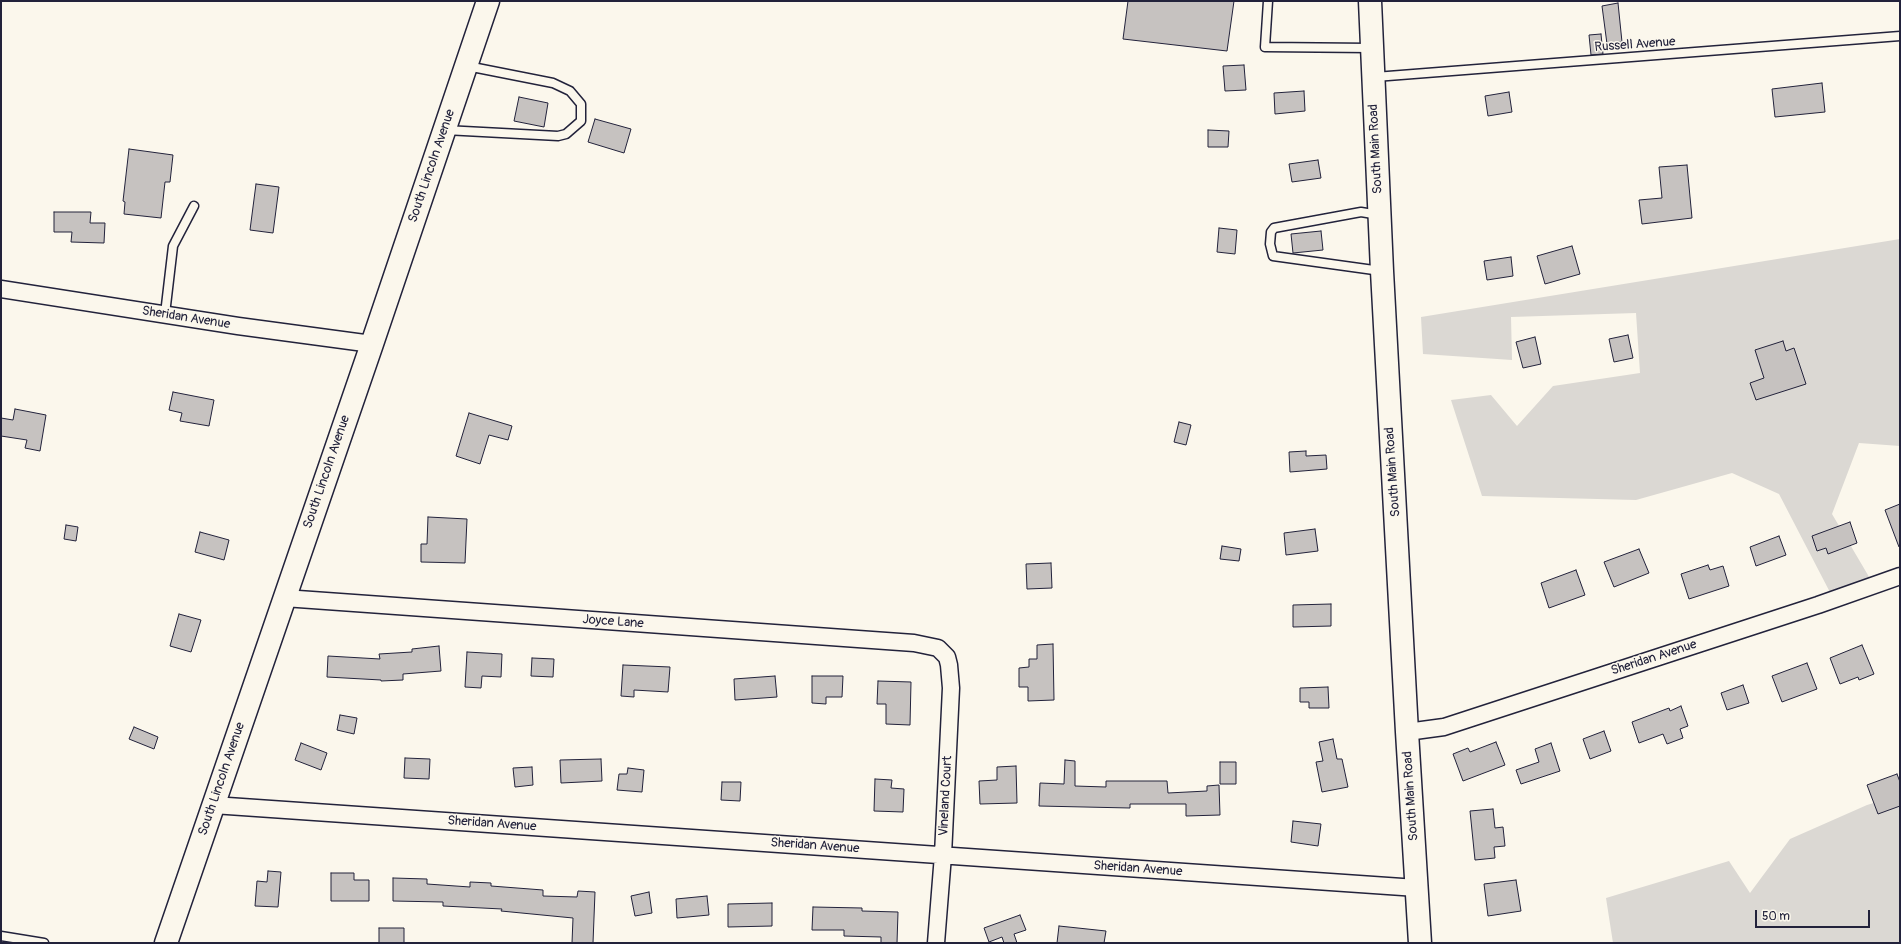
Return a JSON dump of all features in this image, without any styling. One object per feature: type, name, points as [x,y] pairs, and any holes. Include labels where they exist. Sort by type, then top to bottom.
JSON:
[{"type":"main road","name":"South Lincoln Avenue","points":[[166,943],[488,1]]},
{"type":"main road","name":"South Main Road","points":[[1370,1],[1379,215],[1420,943]]},
{"type":"street","name":"Sheridan Avenue","points":[[1,289],[372,344]]},
{"type":"street","name":"Sheridan Avenue","points":[[1407,732],[1444,727],[1822,604],[1900,576]]},
{"type":"street","name":"Joyce Lane","points":[[284,598],[914,643],[929,645],[941,651]]},
{"type":"street","name":"Vineland Court","points":[[936,943],[943,855],[951,688],[947,657],[941,651]]},
{"type":"street","name":"Sheridan Avenue","points":[[213,805],[1417,888]]},
{"type":"lane","points":[[1268,1],[1265,48],[1372,48]]},
{"type":"lane","name":"Russell Avenue","points":[[1372,77],[1900,36]]},
{"type":"lane","points":[[444,130],[558,136],[566,134],[581,121],[581,104],[570,91],[553,83],[466,66]]},
{"type":"lane","points":[[165,314],[173,246],[194,206]]},
{"type":"lane","points":[[1379,215],[1361,212],[1274,228],[1270,232],[1270,244],[1273,256],[1382,271]]},
{"type":"lane","points":[[1,936],[44,943]]},
{"type":"shaded area","points":[[1900,239],[1900,446],[1859,443],[1832,514],[1875,587],[1834,600],[1779,494],[1732,473],[1636,500],[1482,496],[1451,400],[1491,395],[1517,426],[1553,386],[1640,373],[1636,313],[1511,317],[1512,360],[1423,354],[1421,317]]},
{"type":"shaded area","points":[[1900,795],[1900,943],[1613,943],[1606,898],[1729,861],[1750,893],[1790,839],[1867,805]]},
{"type":"building","points":[[1128,1],[1234,1],[1227,51],[1123,39]]},
{"type":"building","points":[[1618,3],[1622,42],[1607,44],[1602,6]]},
{"type":"building","points":[[1601,34],[1603,54],[1591,55],[1589,35]]},
{"type":"building","points":[[1244,65],[1246,90],[1225,91],[1223,66]]},
{"type":"building","points":[[1822,83],[1825,112],[1775,117],[1772,89]]},
{"type":"building","points":[[1304,91],[1305,111],[1275,114],[1274,93]]},
{"type":"building","points":[[1509,92],[1512,112],[1488,116],[1485,96]]},
{"type":"building","points":[[519,97],[548,103],[544,127],[514,121]]},
{"type":"building","points":[[595,119],[631,129],[624,153],[588,142]]},
{"type":"building","points":[[1208,130],[1229,131],[1228,147],[1208,147]]},
{"type":"building","points":[[129,149],[173,155],[170,182],[165,182],[161,218],[124,214],[125,202],[123,201]]},
{"type":"building","points":[[1318,160],[1321,178],[1292,182],[1289,164]]},
{"type":"building","points":[[1687,165],[1692,218],[1642,224],[1639,200],[1662,198],[1659,167]]},
{"type":"building","points":[[256,184],[279,187],[273,233],[250,230]]},
{"type":"building","points":[[54,212],[91,212],[90,223],[105,223],[104,243],[71,242],[72,232],[54,232]]},
{"type":"building","points":[[1219,228],[1237,230],[1235,254],[1217,252]]},
{"type":"building","points":[[1321,231],[1323,250],[1293,253],[1291,234]]},
{"type":"building","points":[[1572,246],[1580,274],[1545,284],[1537,256]]},
{"type":"building","points":[[1511,257],[1513,276],[1487,280],[1484,261]]},
{"type":"building","points":[[1628,335],[1633,358],[1614,362],[1609,339]]},
{"type":"building","points":[[1535,337],[1541,364],[1523,368],[1516,342]]},
{"type":"building","points":[[1783,341],[1786,351],[1794,348],[1806,384],[1756,400],[1750,383],[1764,378],[1755,350]]},
{"type":"building","points":[[173,392],[214,400],[209,426],[180,421],[182,413],[169,410]]},
{"type":"building","points":[[15,409],[46,415],[40,451],[25,448],[27,440],[1,436],[1,418],[13,420]]},
{"type":"building","points":[[469,413],[512,426],[508,440],[489,435],[480,464],[456,456]]},
{"type":"building","points":[[1179,422],[1191,425],[1186,445],[1174,442]]},
{"type":"building","points":[[1306,451],[1306,456],[1326,455],[1327,469],[1290,472],[1289,452]]},
{"type":"building","points":[[1900,504],[1900,547],[1899,547],[1885,510]]},
{"type":"building","points":[[428,517],[467,519],[465,563],[421,562],[421,544],[427,544]]},
{"type":"building","points":[[1850,522],[1857,543],[1828,554],[1826,548],[1817,551],[1812,536]]},
{"type":"building","points":[[66,525],[78,527],[76,541],[64,539]]},
{"type":"building","points":[[1315,529],[1318,551],[1286,555],[1284,533]]},
{"type":"building","points":[[200,532],[229,540],[224,560],[195,552]]},
{"type":"building","points":[[1779,536],[1786,555],[1756,566],[1750,547]]},
{"type":"building","points":[[1222,546],[1241,549],[1239,561],[1220,559]]},
{"type":"building","points":[[1639,549],[1649,573],[1614,587],[1604,562]]},
{"type":"building","points":[[1051,563],[1052,588],[1027,589],[1026,564]]},
{"type":"building","points":[[1708,565],[1710,570],[1723,566],[1729,586],[1689,599],[1681,574]]},
{"type":"building","points":[[1576,570],[1585,595],[1549,608],[1541,583]]},
{"type":"building","points":[[1331,604],[1331,626],[1293,627],[1293,605]]},
{"type":"building","points":[[179,614],[201,620],[191,652],[170,646]]},
{"type":"building","points":[[1053,644],[1054,700],[1028,701],[1028,687],[1019,687],[1019,668],[1029,667],[1029,659],[1037,659],[1037,645]]},
{"type":"building","points":[[1862,645],[1874,674],[1859,680],[1858,677],[1840,684],[1830,658]]},
{"type":"building","points":[[439,646],[441,671],[403,674],[403,680],[381,681],[327,677],[328,656],[380,659],[379,654],[412,652],[412,649]]},
{"type":"building","points":[[467,652],[502,654],[501,677],[482,676],[481,688],[465,687]]},
{"type":"building","points":[[532,658],[554,659],[553,677],[531,676]]},
{"type":"building","points":[[1807,663],[1817,689],[1782,702],[1772,676]]},
{"type":"building","points":[[623,665],[670,667],[668,692],[634,690],[634,697],[621,696]]},
{"type":"building","points":[[775,676],[777,697],[735,700],[734,679]]},
{"type":"building","points":[[812,676],[843,676],[842,697],[826,697],[826,704],[812,703]]},
{"type":"building","points":[[878,681],[911,682],[910,725],[886,724],[886,704],[877,704]]},
{"type":"building","points":[[1743,685],[1749,703],[1727,710],[1721,693]]},
{"type":"building","points":[[1328,687],[1329,708],[1309,708],[1309,702],[1300,702],[1300,688]]},
{"type":"building","points":[[1681,706],[1688,726],[1680,729],[1683,738],[1667,744],[1663,734],[1639,743],[1632,722],[1669,708],[1670,711]]},
{"type":"building","points":[[340,715],[357,718],[354,734],[337,730]]},
{"type":"building","points":[[134,727],[158,737],[154,749],[129,739]]},
{"type":"building","points":[[1604,731],[1611,751],[1590,759],[1583,739]]},
{"type":"building","points":[[1333,739],[1337,759],[1342,759],[1348,787],[1322,792],[1316,762],[1323,761],[1319,742]]},
{"type":"building","points":[[1496,742],[1505,765],[1463,781],[1453,754],[1468,748],[1470,752]]},
{"type":"building","points":[[301,743],[327,753],[321,770],[295,760]]},
{"type":"building","points":[[1551,743],[1560,771],[1521,784],[1516,770],[1539,762],[1535,749]]},
{"type":"building","points":[[405,758],[430,759],[429,779],[404,778]]},
{"type":"building","points":[[601,759],[602,781],[561,783],[560,760]]},
{"type":"building","points":[[1065,760],[1075,761],[1075,786],[1106,787],[1106,781],[1167,781],[1168,793],[1207,791],[1207,786],[1219,785],[1220,815],[1186,816],[1186,804],[1130,804],[1130,808],[1039,806],[1040,783],[1064,784]]},
{"type":"building","points":[[1220,762],[1236,762],[1236,784],[1220,784]]},
{"type":"building","points":[[1016,766],[1017,803],[980,804],[979,781],[997,780],[997,767]]},
{"type":"building","points":[[532,767],[533,785],[515,787],[513,768]]},
{"type":"building","points":[[628,768],[644,770],[642,792],[617,790],[619,774],[627,774]]},
{"type":"building","points":[[1897,774],[1900,782],[1900,806],[1878,814],[1867,785]]},
{"type":"building","points":[[875,779],[892,780],[891,788],[904,789],[903,812],[874,811]]},
{"type":"building","points":[[722,782],[741,782],[740,801],[721,800]]},
{"type":"building","points":[[1493,809],[1495,828],[1503,827],[1505,846],[1494,847],[1495,858],[1475,860],[1470,811]]},
{"type":"building","points":[[1293,821],[1321,824],[1318,846],[1291,842]]},
{"type":"building","points":[[268,871],[281,872],[278,907],[255,906],[257,881],[267,882]]},
{"type":"building","points":[[331,873],[354,873],[354,880],[369,880],[369,901],[331,901]]},
{"type":"building","points":[[393,878],[427,879],[427,884],[470,887],[470,882],[491,883],[491,886],[543,890],[543,896],[577,897],[578,891],[595,892],[593,943],[572,943],[573,918],[501,911],[502,909],[443,906],[443,902],[393,901]]},
{"type":"building","points":[[1516,880],[1521,911],[1488,916],[1484,884]]},
{"type":"building","points":[[649,892],[652,913],[635,916],[631,896]]},
{"type":"building","points":[[707,896],[709,915],[677,918],[676,899]]},
{"type":"building","points":[[772,903],[772,926],[728,927],[728,904]]},
{"type":"building","points":[[813,907],[862,908],[862,911],[898,912],[897,943],[881,943],[881,937],[844,936],[844,930],[812,930]]},
{"type":"building","points":[[1020,915],[1026,930],[1014,934],[1017,943],[1004,943],[1002,937],[989,942],[984,928]]},
{"type":"building","points":[[1059,926],[1106,931],[1104,943],[1057,943]]},
{"type":"building","points":[[379,928],[404,928],[404,943],[379,943]]}]
